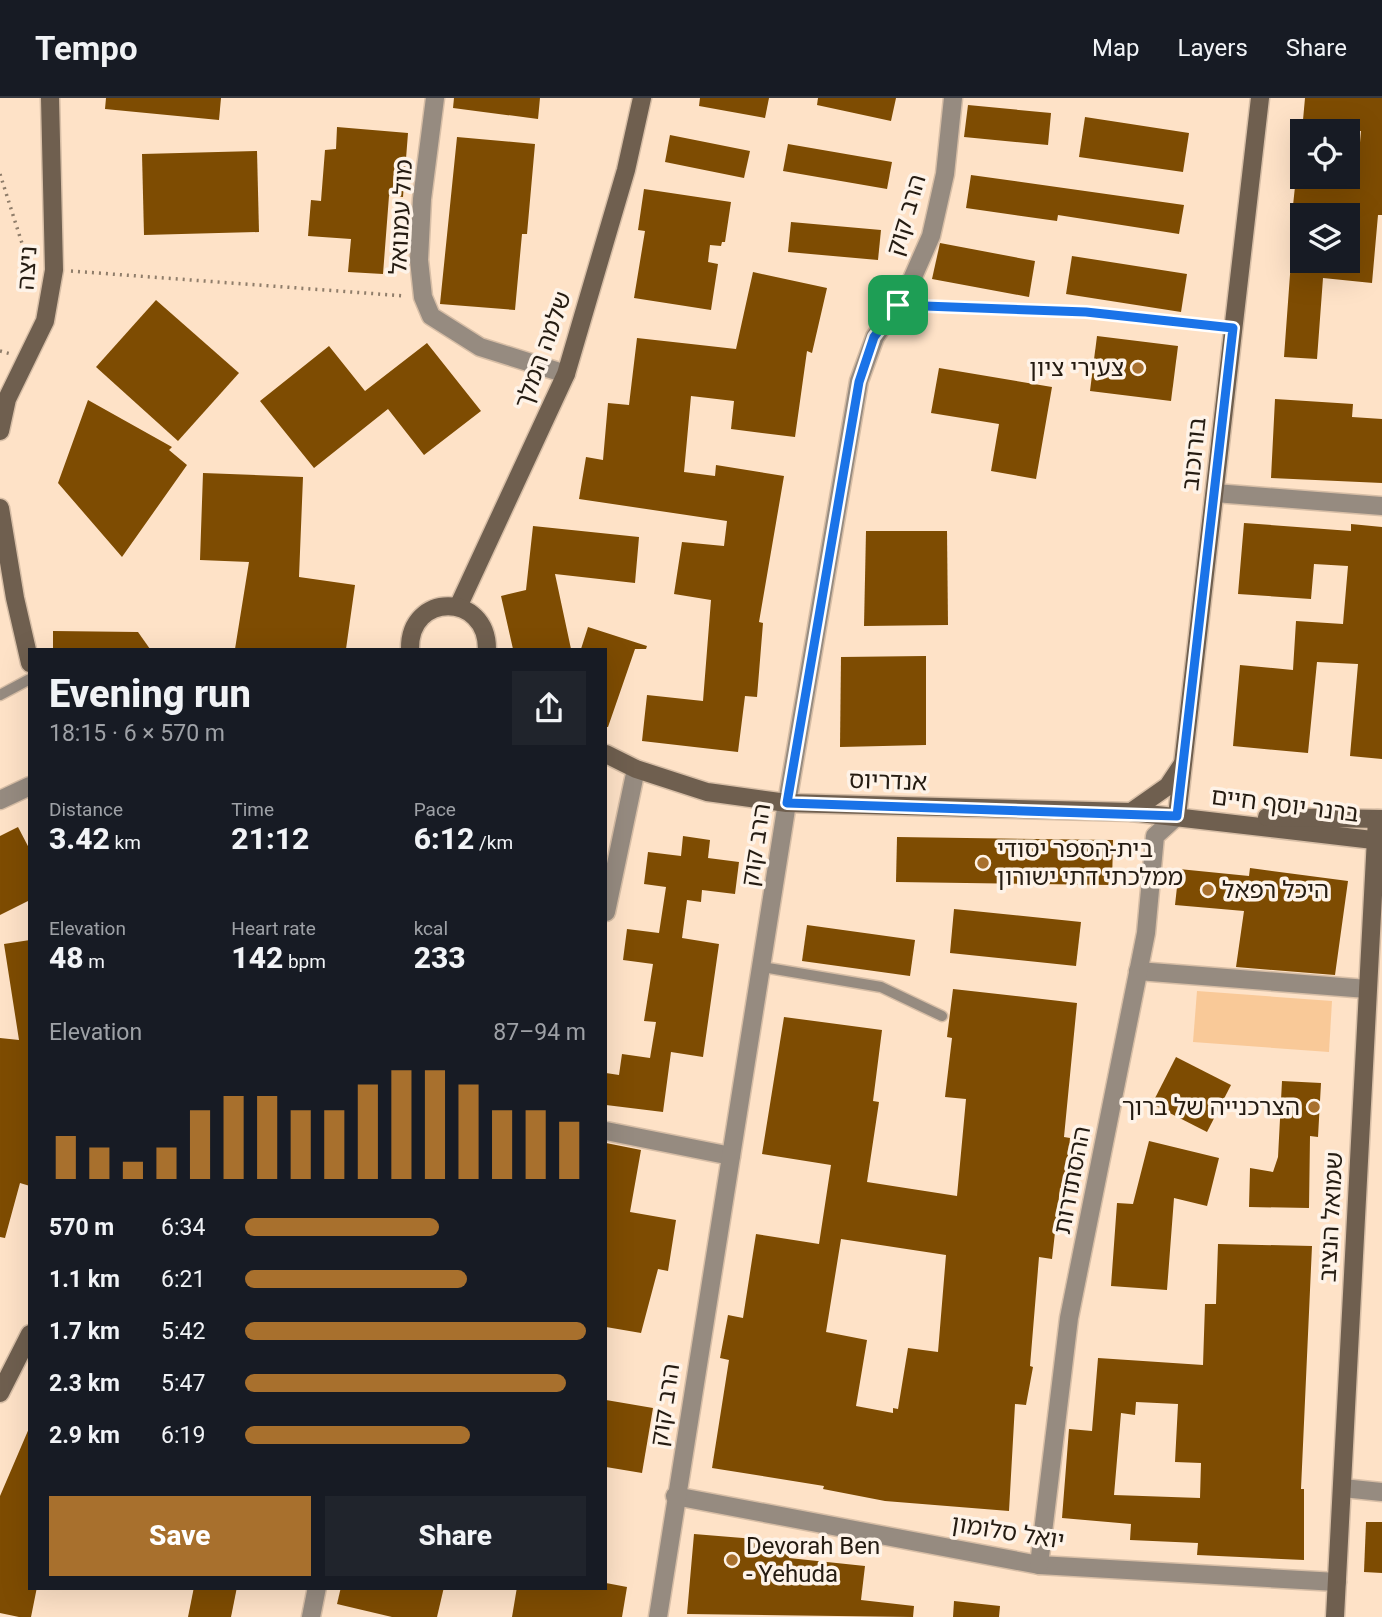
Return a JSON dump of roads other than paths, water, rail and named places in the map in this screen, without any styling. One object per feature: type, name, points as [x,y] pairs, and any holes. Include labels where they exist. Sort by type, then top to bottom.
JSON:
[{"type":"street","name":"ניצה","points":[[0,431],[7,399],[45,321],[54,270],[50,98]]},
{"type":"street","name":"מול עמנואל","points":[[435,98],[422,199],[419,260],[423,297],[431,316],[480,347],[565,374]]},
{"type":"street","name":"שלמה המלך","points":[[458,607],[565,374],[626,170],[642,98]]},
{"type":"street","name":"הרב קוק","points":[[658,1617],[675,1496],[787,803],[859,382],[874,337],[898,305],[931,236],[945,174],[953,98]]},
{"type":"street","name":"בורוכוב","points":[[1177,816],[1260,98]]},
{"type":"street","points":[[1214,493],[1382,506]]},
{"type":"street","points":[[0,508],[9,565],[7,600],[28,658]]},
{"type":"street","points":[[410,648],[415,625],[424,615],[444,606],[458,607],[472,614],[482,624],[487,648]]},
{"type":"street","name":"אנדריוס","points":[[607,754],[636,769],[707,792],[787,803],[1177,816]]},
{"type":"street","points":[[1131,813],[1168,786],[1184,762]]},
{"type":"street","points":[[607,907],[636,769]]},
{"type":"street","points":[[0,800],[28,787]]},
{"type":"street","name":"ברנר יוסף חיים","points":[[1177,816],[1379,819]]},
{"type":"street","name":"ברנר יוסף חיים","points":[[1177,816],[1378,841]]},
{"type":"street","name":"ההסתדרות","points":[[1039,1564],[1069,1318],[1146,933],[1155,836],[1177,816]]},
{"type":"street","name":"שמואל הנציב","points":[[1335,1617],[1367,989],[1379,819]]},
{"type":"street","points":[[1138,971],[1367,989]]},
{"type":"street","points":[[607,1131],[731,1156]]},
{"type":"street","points":[[0,1393],[28,1338]]},
{"type":"street","points":[[1343,1488],[1382,1492]]},
{"type":"street","name":"יואל סלומון","points":[[675,1496],[1039,1564],[1337,1582]]},
{"type":"street","points":[[311,1617],[316,1590]]},
{"type":"lane","points":[[0,695],[28,680]]},
{"type":"lane","points":[[762,967],[881,987],[942,1016]]},
{"type":"place","name":"צעירי ציון","points":[[1138,368]]},
{"type":"place","name":"בית-הספר יסודי ממלכתי דתי ישורון","points":[[983,863]]},
{"type":"place","name":"היכל רפאל","points":[[1208,890]]},
{"type":"place","name":"הצרכנייה של ברוך","points":[[1314,1107]]},
{"type":"place","name":"Devorah Ben - Yehuda","points":[[732,1560]]}]
